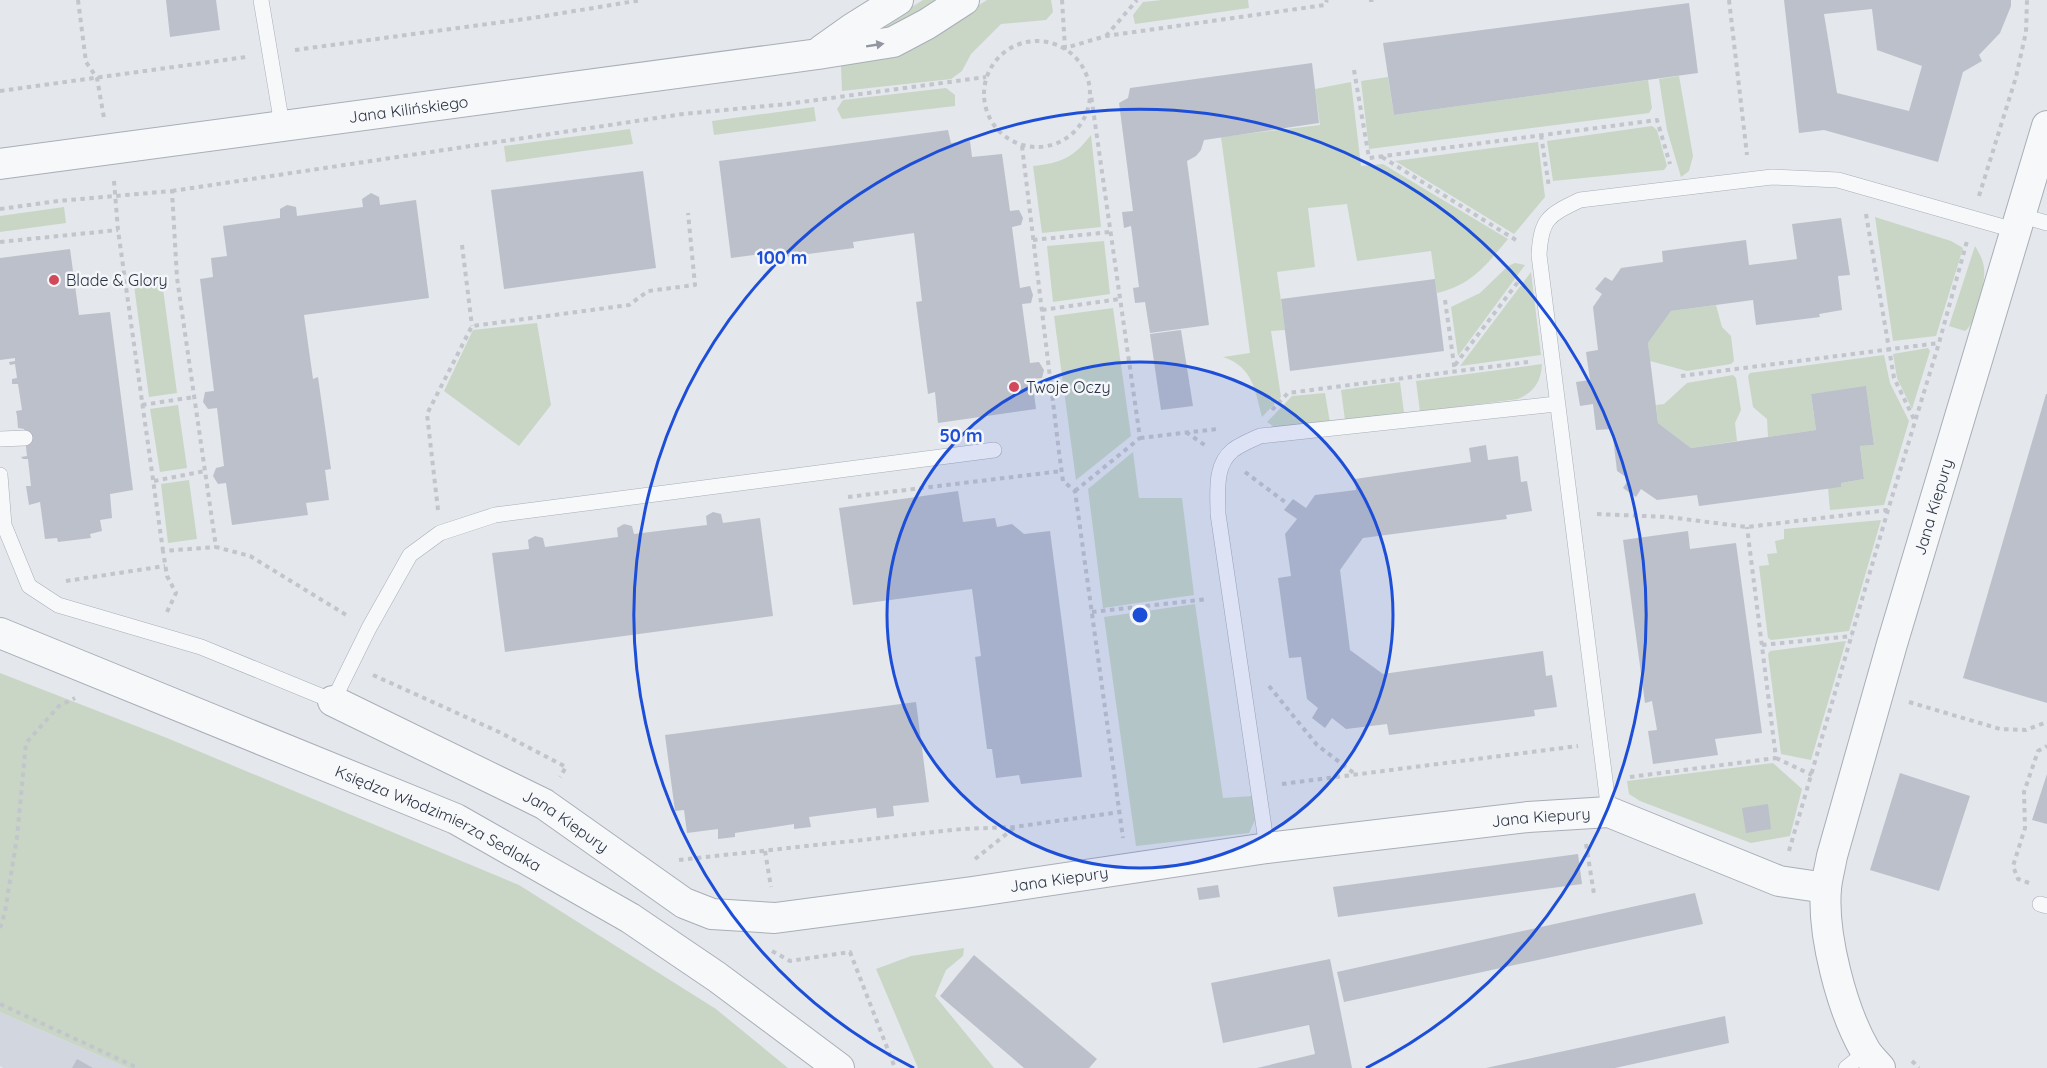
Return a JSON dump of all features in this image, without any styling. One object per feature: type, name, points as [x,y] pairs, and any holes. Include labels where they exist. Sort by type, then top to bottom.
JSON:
[{"type":"street","name":"Jana Kilińskiego","points":[[818,54],[853,28],[898,0]]},
{"type":"street","name":"Jana Kilińskiego","points":[[0,164],[893,42],[927,24],[963,0]]},
{"type":"street","name":"Jana Kiepury","points":[[1864,1063],[1835,971],[1826,924],[1826,888],[1832,856],[1878,692],[2027,222],[2047,126]]},
{"type":"street","name":"Księdza Włodzimierza Sedlaka","points":[[0,633],[456,819],[630,918],[717,977],[839,1068]]},
{"type":"street","name":"Jana Kiepury","points":[[333,701],[544,804],[684,903],[712,914],[775,918],[1266,848],[1528,816],[1609,812],[1779,881],[1826,888]]},
{"type":"lane","points":[[261,0],[268,54],[282,125]]},
{"type":"lane","points":[[1609,812],[1539,255],[1540,236],[1545,224],[1554,213],[1580,200],[1772,177],[1838,180],[2027,222]]},
{"type":"lane","points":[[1266,848],[1218,514],[1217,477],[1226,458],[1260,430],[1556,404]]},
{"type":"lane","points":[[0,439],[25,438]]},
{"type":"lane","points":[[0,475],[4,525],[29,586],[58,605],[201,647],[333,701],[369,628],[410,555],[440,533],[495,515],[994,450]]},
{"type":"path","points":[[78,0],[86,62],[97,78]]},
{"type":"path","points":[[0,91],[532,18],[642,0]]},
{"type":"path","points":[[1062,0],[1065,48]]},
{"type":"path","points":[[1106,36],[1137,0]]},
{"type":"path","points":[[1065,48],[1106,36],[1325,4],[1327,0]]},
{"type":"path","points":[[1369,0],[1377,0]]},
{"type":"path","points":[[1729,0],[1750,180]]},
{"type":"path","points":[[1091,95],[1086,117],[1079,127],[1065,140],[1049,147],[1022,146],[1002,134],[992,123],[984,100],[986,77],[994,62],[1009,48],[1021,43],[1035,40],[1065,48],[1078,59],[1088,75],[1091,95],[1110,232],[1140,438]]},
{"type":"path","points":[[1354,70],[1369,158],[1657,120],[1678,188]]},
{"type":"path","points":[[0,209],[58,201],[172,191],[683,114],[787,104],[986,77]]},
{"type":"path","points":[[1540,135],[1554,213]]},
{"type":"path","points":[[1022,146],[1062,471],[1064,481],[1075,491],[1124,843]]},
{"type":"path","points":[[1381,156],[1522,244]]},
{"type":"path","points":[[172,191],[177,279],[216,547]]},
{"type":"path","points":[[116,196],[118,230],[166,576],[176,593],[158,634]]},
{"type":"path","points":[[1866,209],[1893,378],[1915,421]]},
{"type":"path","points":[[472,326],[629,305],[648,291],[695,285],[688,213]]},
{"type":"path","points":[[0,242],[118,230]]},
{"type":"path","points":[[1034,240],[1110,232]]},
{"type":"path","points":[[1959,240],[1967,243]]},
{"type":"path","points":[[440,533],[427,414],[472,326],[462,245]]},
{"type":"path","points":[[1455,365],[1539,255]]},
{"type":"path","points":[[1042,310],[1120,299]]},
{"type":"path","points":[[1445,300],[1455,372]]},
{"type":"path","points":[[1681,376],[1939,344]]},
{"type":"path","points":[[1075,491],[1140,438],[1260,430],[1288,393],[1553,358]]},
{"type":"path","points":[[142,405],[194,397]]},
{"type":"path","points":[[1237,477],[1246,465]]},
{"type":"path","points":[[154,481],[204,471]]},
{"type":"path","points":[[836,498],[1062,471]]},
{"type":"path","points":[[1572,516],[1607,514],[1648,516],[1747,527],[1888,510]]},
{"type":"path","points":[[1747,527],[1776,758]]},
{"type":"path","points":[[163,551],[216,547],[250,556],[369,628]]},
{"type":"path","points":[[29,586],[165,566]]},
{"type":"path","points":[[1092,612],[1230,596]]},
{"type":"path","points":[[1762,645],[1852,636]]},
{"type":"path","points":[[0,928],[5,912],[17,837],[26,743],[59,706],[112,678]]},
{"type":"path","points":[[1268,685],[1317,745],[1356,775]]},
{"type":"path","points":[[1878,692],[2000,729],[2026,730],[2047,722]]},
{"type":"path","points":[[1275,785],[1586,745]]},
{"type":"path","points":[[2037,886],[2018,879],[2013,866],[2025,828],[2024,792],[2038,751],[2047,746]]},
{"type":"path","points":[[1605,781],[1776,758],[1812,775]]},
{"type":"path","points":[[633,865],[962,829],[1014,827],[1120,812]]},
{"type":"path","points":[[968,864],[1014,827]]},
{"type":"path","points":[[1585,838],[1594,894]]},
{"type":"path","points":[[751,917],[754,939],[790,962],[850,952],[895,1068]]},
{"type":"path","points":[[0,1004],[138,1068]]},
{"type":"path","points":[[1911,1059],[1919,1068]]},
{"type":"shaded area","points":[[0,1012],[128,1068],[3,1068],[0,1066]]},
{"type":"green space","points":[[923,0],[947,0],[931,13],[863,37]]},
{"type":"green space","points":[[987,0],[1051,0],[1053,12],[1046,20],[1001,24],[971,54],[962,71],[951,79],[842,91],[841,66],[908,50]]},
{"type":"green space","points":[[1248,0],[1249,8],[1135,24],[1133,15],[1143,2]]},
{"type":"green space","points":[[1679,76],[1693,156],[1689,171],[1681,177],[1667,130],[1659,79]]},
{"type":"green space","points":[[1388,77],[1394,115],[1648,80],[1652,108],[1649,113],[1369,149],[1361,81]]},
{"type":"green space","points":[[1351,82],[1361,166],[1383,164],[1508,239],[1477,273],[1460,285],[1437,293],[1431,251],[1357,261],[1347,204],[1308,208],[1315,267],[1277,272],[1285,330],[1271,331],[1281,397],[1262,417],[1247,373],[1233,361],[1223,357],[1250,353],[1221,137],[1320,125],[1315,89]]},
{"type":"green space","points":[[946,88],[955,95],[955,106],[842,119],[837,109],[843,100]]},
{"type":"green space","points":[[814,107],[816,121],[714,135],[712,121]]},
{"type":"green space","points":[[1652,126],[1657,130],[1667,166],[1664,170],[1553,181],[1547,141]]},
{"type":"green space","points":[[630,129],[633,144],[506,162],[504,146]]},
{"type":"green space","points":[[1091,135],[1101,227],[1042,233],[1033,166],[1066,158]]},
{"type":"green space","points":[[1538,142],[1545,197],[1514,234],[1395,161]]},
{"type":"green space","points":[[64,207],[66,223],[0,232],[0,216]]},
{"type":"green space","points":[[1875,217],[1951,241],[1963,248],[1936,336],[1893,341]]},
{"type":"green space","points":[[1104,241],[1110,294],[1053,302],[1047,246]]},
{"type":"green space","points":[[1975,246],[1981,256],[1984,274],[1976,312],[1965,331],[1949,326]]},
{"type":"green space","points":[[1515,263],[1525,265],[1458,356],[1451,307],[1480,293],[1508,266]]},
{"type":"green space","points":[[1531,272],[1541,355],[1460,366]]},
{"type":"green space","points":[[161,274],[177,393],[149,397],[133,278]]},
{"type":"green space","points":[[1716,305],[1722,327],[1731,336],[1734,361],[1731,364],[1687,371],[1650,361],[1648,343],[1671,311]]},
{"type":"green space","points":[[1113,308],[1131,436],[1076,480],[1054,316]]},
{"type":"green space","points":[[537,323],[551,405],[519,446],[444,391],[473,330]]},
{"type":"green space","points":[[1928,348],[1930,351],[1912,409],[1897,378],[1893,354]]},
{"type":"green space","points":[[1884,355],[1890,383],[1909,421],[1884,505],[1830,510],[1828,488],[1841,487],[1841,483],[1864,479],[1860,446],[1874,445],[1866,387],[1811,394],[1816,430],[1768,437],[1767,419],[1753,407],[1748,376],[1750,373]]},
{"type":"green space","points":[[1542,364],[1536,386],[1518,399],[1420,412],[1416,381]]},
{"type":"green space","points":[[1733,375],[1736,378],[1741,410],[1735,423],[1737,441],[1691,448],[1658,423],[1656,405],[1664,404],[1687,383]]},
{"type":"green space","points":[[1400,382],[1404,413],[1345,420],[1341,390]]},
{"type":"green space","points":[[1325,393],[1330,423],[1279,430],[1267,422],[1292,396]]},
{"type":"green space","points":[[178,405],[187,468],[160,472],[150,409]]},
{"type":"green space","points":[[1133,452],[1139,498],[1182,498],[1194,595],[1103,608],[1088,489]]},
{"type":"green space","points":[[189,480],[197,539],[168,543],[161,484]]},
{"type":"green space","points":[[1881,520],[1849,631],[1771,640],[1768,638],[1759,566],[1769,565],[1767,554],[1777,553],[1775,541],[1784,539],[1784,529]]},
{"type":"green space","points":[[1195,604],[1223,798],[1253,796],[1255,820],[1249,833],[1136,846],[1104,617]]},
{"type":"green space","points":[[1846,641],[1811,760],[1781,754],[1768,654],[1770,651]]},
{"type":"green space","points":[[0,673],[167,738],[519,885],[716,1009],[788,1068],[128,1068],[0,1012]]},
{"type":"green space","points":[[1773,763],[1802,789],[1790,836],[1751,843],[1640,801],[1629,794],[1627,781]]},
{"type":"green space","points":[[964,948],[963,956],[946,970],[935,996],[994,1068],[918,1068],[876,969],[911,956]]},
{"type":"building","points":[[166,0],[216,0],[220,30],[170,37]]},
{"type":"building","points":[[1784,0],[2011,0],[2011,6],[2000,33],[1979,55],[1982,61],[1963,72],[1938,162],[1824,130],[1799,133]],"holes":[[[1872,9],[1877,50],[1922,66],[1909,111],[1837,93],[1824,14]]]},
{"type":"building","points":[[1689,3],[1698,73],[1394,115],[1383,43]]},
{"type":"building","points":[[1312,63],[1319,123],[1204,140],[1201,150],[1187,161],[1209,325],[1150,333],[1145,302],[1135,303],[1133,288],[1139,287],[1131,226],[1124,228],[1122,212],[1133,211],[1119,103],[1128,98],[1130,88]]},
{"type":"building","points":[[948,130],[951,143],[970,141],[972,157],[1002,154],[1010,211],[1019,210],[1023,218],[1021,225],[1012,227],[1020,288],[1030,286],[1033,295],[1031,303],[1022,304],[1030,363],[1039,362],[1044,370],[1042,378],[1032,379],[1036,409],[938,423],[935,392],[928,394],[916,302],[922,301],[914,233],[853,242],[854,248],[762,260],[761,254],[731,258],[719,161]]},
{"type":"building","points":[[643,171],[656,268],[504,289],[491,190]]},
{"type":"building","points":[[371,193],[379,197],[380,205],[416,200],[429,298],[304,315],[313,379],[318,377],[331,469],[325,470],[329,500],[306,503],[308,515],[232,525],[226,483],[218,484],[213,476],[216,468],[224,466],[217,408],[208,409],[203,402],[205,392],[214,391],[200,279],[213,277],[211,258],[227,256],[223,226],[280,218],[280,209],[287,205],[296,207],[297,216],[363,207],[362,199]]},
{"type":"building","points":[[1841,218],[1850,275],[1838,276],[1842,310],[1819,314],[1820,317],[1756,325],[1753,300],[1671,311],[1648,343],[1658,423],[1691,448],[1816,430],[1811,394],[1866,386],[1874,445],[1860,446],[1864,479],[1841,483],[1841,487],[1699,506],[1697,495],[1657,500],[1641,489],[1636,497],[1623,488],[1629,479],[1617,471],[1612,429],[1596,430],[1593,404],[1580,406],[1576,382],[1590,380],[1586,352],[1598,350],[1593,307],[1602,294],[1595,289],[1605,277],[1612,281],[1621,268],[1663,262],[1662,251],[1746,240],[1749,265],[1797,259],[1792,224]]},
{"type":"building","points":[[70,249],[79,315],[110,312],[133,490],[110,494],[112,518],[100,520],[102,531],[90,534],[91,538],[58,542],[57,538],[45,539],[40,502],[29,505],[26,486],[31,486],[28,459],[21,457],[27,456],[24,429],[18,428],[16,411],[22,410],[18,384],[12,384],[12,379],[17,378],[15,364],[10,365],[9,362],[15,361],[15,358],[0,360],[0,258]]},
{"type":"building","points":[[1435,279],[1444,351],[1290,371],[1281,299]]},
{"type":"building","points":[[1181,330],[1193,406],[1161,410],[1150,334]]},
{"type":"building","points":[[2047,394],[2047,703],[1963,678]]},
{"type":"building","points":[[1486,445],[1488,460],[1518,456],[1521,482],[1527,481],[1532,511],[1506,515],[1507,519],[1363,538],[1340,570],[1350,650],[1383,674],[1543,651],[1546,676],[1552,675],[1557,707],[1534,710],[1535,716],[1389,735],[1387,724],[1346,729],[1332,718],[1325,728],[1312,718],[1318,708],[1307,699],[1301,657],[1289,658],[1278,578],[1291,576],[1285,534],[1297,519],[1284,510],[1293,499],[1306,508],[1315,495],[1356,490],[1355,479],[1471,462],[1469,448]]},
{"type":"building","points":[[958,491],[963,522],[995,518],[997,527],[1012,524],[1024,534],[1050,531],[1082,777],[1021,784],[1019,775],[996,778],[992,749],[987,749],[975,657],[981,656],[972,589],[853,605],[839,508]]},
{"type":"building","points":[[713,512],[721,514],[723,523],[760,518],[773,616],[505,652],[492,553],[529,549],[528,540],[535,536],[543,538],[545,547],[618,537],[617,528],[624,524],[632,526],[634,534],[707,525],[706,516]]},
{"type":"building","points":[[1688,531],[1690,549],[1736,543],[1762,733],[1715,739],[1718,755],[1653,764],[1648,731],[1657,730],[1652,701],[1645,703],[1623,540]]},
{"type":"building","points":[[916,702],[929,802],[893,806],[894,816],[877,818],[876,808],[809,817],[811,827],[794,829],[794,824],[735,833],[735,837],[718,839],[718,829],[687,833],[684,810],[675,811],[665,735]]},
{"type":"building","points":[[1900,773],[1970,796],[1939,891],[1870,870]]},
{"type":"building","points":[[2047,774],[2047,824],[2032,820]]},
{"type":"building","points":[[1768,804],[1771,829],[1746,833],[1742,808]]},
{"type":"building","points":[[1578,854],[1582,884],[1338,917],[1333,887]]},
{"type":"building","points":[[1218,885],[1220,897],[1199,900],[1197,888]]},
{"type":"building","points":[[1695,893],[1703,924],[1344,1002],[1337,972]]},
{"type":"building","points":[[974,955],[1097,1059],[1089,1068],[1024,1068],[940,996]]},
{"type":"building","points":[[1330,959],[1352,1068],[1257,1068],[1315,1054],[1309,1025],[1223,1043],[1211,983]]},
{"type":"building","points":[[1725,1016],[1729,1043],[1615,1068],[1486,1068]]},
{"type":"building","points":[[77,1059],[93,1068],[72,1068]]},
{"type":"place","name":"Blade & Glory","points":[[54,280]]},
{"type":"place","name":"Twoje Oczy","points":[[1014,387]]}]
